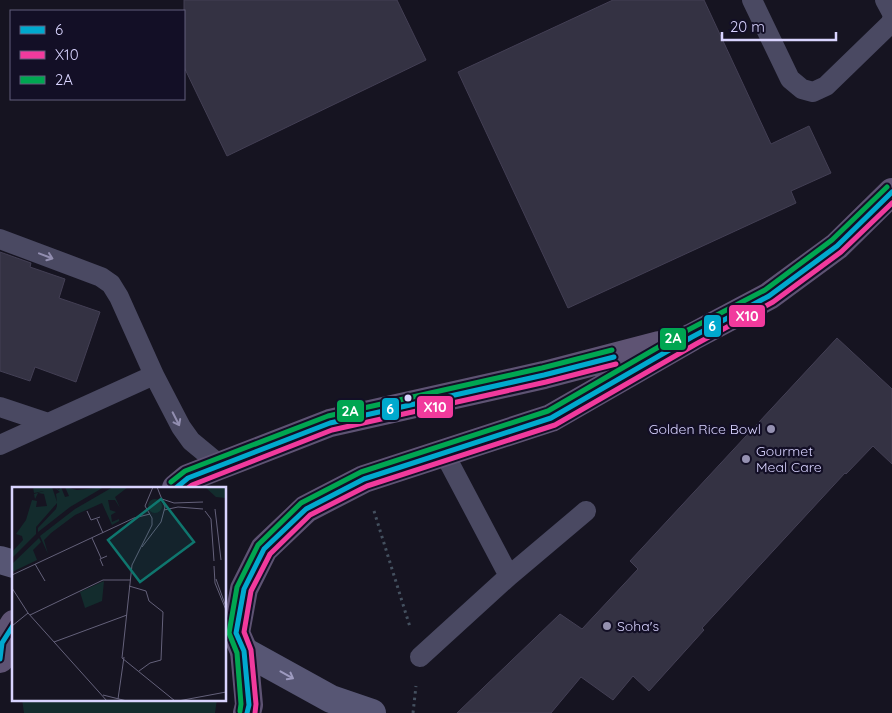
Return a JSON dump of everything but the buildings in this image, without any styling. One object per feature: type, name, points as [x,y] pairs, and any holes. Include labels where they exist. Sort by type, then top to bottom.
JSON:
[{"type":"main road","points":[[247,713],[249,705],[235,635],[244,589],[264,550],[306,508],[364,479],[551,418],[692,337],[769,296],[837,246],[892,192]]},
{"type":"main road","points":[[177,487],[188,478],[330,423],[544,375],[692,337]]},
{"type":"main road","points":[[0,659],[2,643],[12,627]]},
{"type":"main road","points":[[235,635],[331,699],[372,713]]},
{"type":"lane","points":[[752,0],[790,80],[802,89],[813,92],[826,86],[891,23],[892,19]]},
{"type":"lane","points":[[885,0],[892,13]]},
{"type":"lane","points":[[0,239],[101,277],[111,284],[119,297],[180,427],[192,441],[220,465]]},
{"type":"lane","points":[[0,445],[154,375]]},
{"type":"lane","points":[[0,407],[48,423]]},
{"type":"lane","points":[[444,453],[509,576]]},
{"type":"lane","points":[[420,657],[509,576],[586,511]]},
{"type":"path","points":[[364,479],[420,657]]},
{"type":"green space","points":[[22,700],[217,700],[215,713],[24,713]]},
{"type":"transit line","name":"2A","points":[[240,711],[237,653],[229,633],[237,587],[258,545],[301,503],[361,472],[548,411],[688,330],[765,290],[832,240],[887,187]]},
{"type":"transit line","name":"6","points":[[247,713],[249,705],[244,651],[236,633],[244,589],[264,549],[306,509],[364,479],[551,418],[692,337],[769,296],[837,246],[892,192]]},
{"type":"transit line","name":"X10","points":[[255,713],[256,704],[251,650],[244,632],[251,591],[270,554],[310,515],[367,486],[555,425],[773,302],[841,252],[892,203]]},
{"type":"transit line","name":"2A","points":[[171,482],[185,471],[328,416],[542,368],[612,350]]},
{"type":"transit line","name":"6","points":[[177,487],[188,478],[330,423],[544,375],[614,357]]},
{"type":"transit line","name":"X10","points":[[189,487],[332,430],[546,382],[616,364]]},
{"type":"transit line","name":"6","points":[[0,659],[2,643],[12,627]]},
{"type":"place","name":"Golden Rice Bowl","points":[[771,429]]},
{"type":"place","name":"Gourmet Meal Care","points":[[746,459]]},
{"type":"place","name":"Soha's","points":[[607,626]]}]
